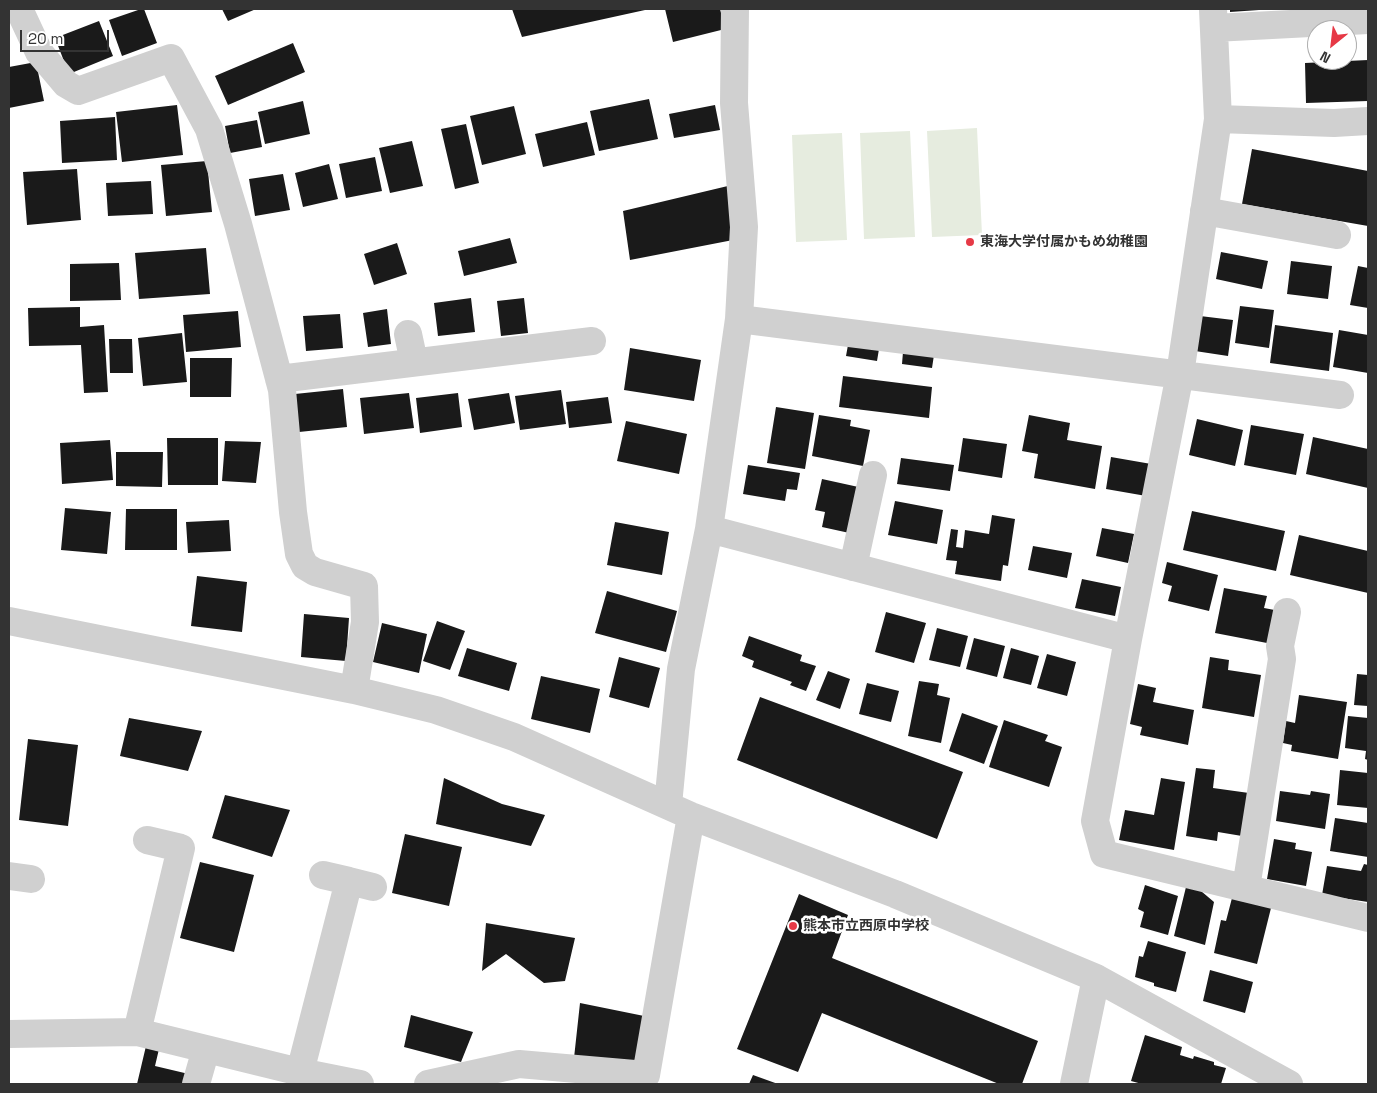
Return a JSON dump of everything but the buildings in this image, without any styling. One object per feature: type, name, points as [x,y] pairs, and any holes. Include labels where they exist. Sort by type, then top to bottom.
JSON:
[{"type":"street","points":[[19,9],[39,52],[66,84],[78,91],[170,58],[208,129],[240,233],[282,390],[293,512],[299,554],[305,566],[315,572],[364,586],[365,622],[354,690]]},
{"type":"street","points":[[428,1084],[518,1064],[646,1075],[680,811],[681,669],[709,528],[739,320],[744,228],[734,102],[735,9]]},
{"type":"street","points":[[1368,20],[1214,18],[1218,119],[1180,374],[1128,639],[1095,822],[1104,854],[1368,918]]},
{"type":"street","points":[[1218,119],[1334,123],[1368,121]]},
{"type":"street","points":[[1204,211],[1337,235]]},
{"type":"street","points":[[739,320],[1340,395]]},
{"type":"street","points":[[408,334],[414,362]]},
{"type":"street","points":[[279,379],[592,341]]},
{"type":"street","points":[[853,567],[873,475]]},
{"type":"street","points":[[709,528],[1128,639]]},
{"type":"street","points":[[1246,888],[1282,659],[1280,646],[1287,612]]},
{"type":"street","points":[[9,621],[354,690],[436,710],[514,737],[680,811],[895,894],[1096,978],[1288,1084]]},
{"type":"street","points":[[136,1032],[181,848],[148,840]]},
{"type":"street","points":[[300,1072],[361,884],[323,875]]},
{"type":"street","points":[[1074,1084],[1096,978]]},
{"type":"street","points":[[9,1034],[136,1032],[300,1072],[360,1084]]},
{"type":"street","points":[[196,1084],[206,1049]]},
{"type":"shaded area","points":[[977,128],[982,235],[932,237],[927,131]]},
{"type":"shaded area","points":[[910,131],[915,237],[864,239],[860,133]]},
{"type":"shaded area","points":[[842,133],[847,240],[796,242],[792,135]]},
{"type":"place","name":"東海大学付属かもめ幼稚園","points":[[970,242]]},
{"type":"place","name":"熊本市立西原中学校","points":[[793,926]]}]
